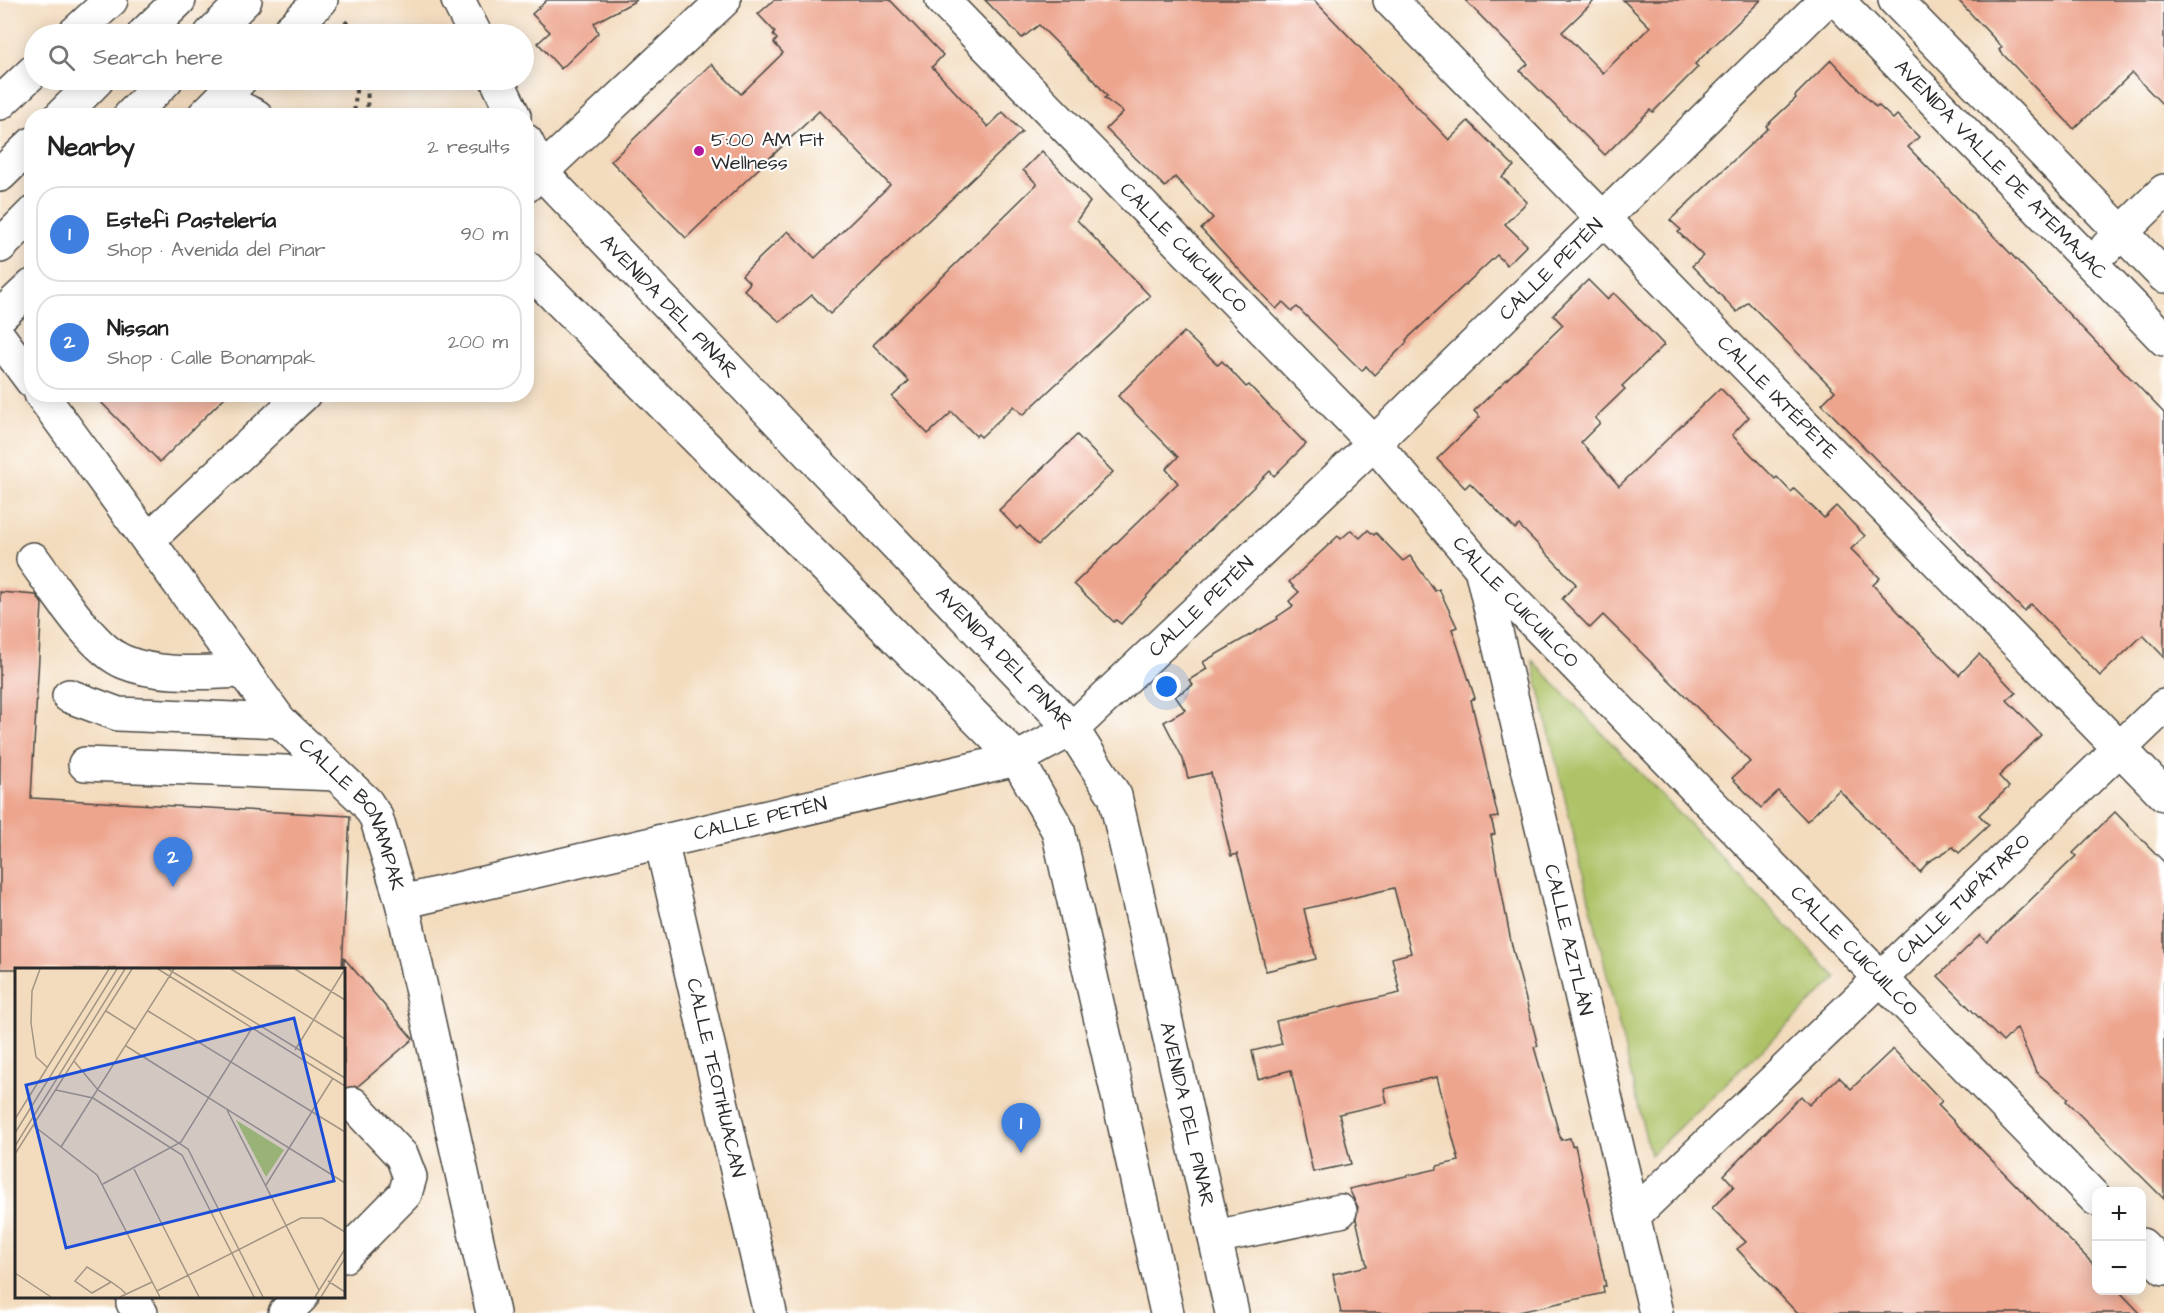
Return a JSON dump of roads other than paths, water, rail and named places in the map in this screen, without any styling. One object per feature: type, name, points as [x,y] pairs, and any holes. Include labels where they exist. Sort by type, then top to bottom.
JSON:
[{"type":"street","points":[[85,24],[111,0]]},
{"type":"street","points":[[154,24],[179,0]]},
{"type":"street","points":[[221,24],[245,0]]},
{"type":"street","points":[[296,24],[321,0]]},
{"type":"street","points":[[458,0],[470,24]]},
{"type":"street","points":[[534,179],[724,0]]},
{"type":"street","name":"CALLE CUICUILCO","points":[[942,0],[1374,443],[1480,568],[2092,1194]]},
{"type":"street","name":"CALLE IXTÉPETE","points":[[1390,0],[2164,794]]},
{"type":"street","name":"CALLE PETÉN","points":[[402,902],[1017,759],[1072,729],[1374,443],[1826,0]]},
{"type":"street","name":"AVENIDA VALLE DE ATEMAJAC","points":[[1837,0],[2164,339]]},
{"type":"street","points":[[1895,0],[2164,276]]},
{"type":"street","points":[[0,103],[24,80]]},
{"type":"street","points":[[69,108],[88,90]]},
{"type":"street","points":[[138,108],[156,90]]},
{"type":"street","points":[[502,90],[510,108]]},
{"type":"street","points":[[222,98],[241,108]]},
{"type":"street","points":[[0,175],[24,152]]},
{"type":"street","name":"AVENIDA DEL PINAR","points":[[534,179],[1072,729],[1115,795],[1232,1313]]},
{"type":"street","points":[[2090,263],[2164,191]]},
{"type":"street","points":[[0,246],[24,222]]},
{"type":"street","points":[[534,275],[1017,759],[1058,830],[1167,1313]]},
{"type":"street","points":[[0,316],[24,294]]},
{"type":"street","points":[[0,338],[24,370]]},
{"type":"street","name":"CALLE BONAMPAK","points":[[47,402],[280,721],[366,802],[376,817],[402,902],[493,1313]]},
{"type":"street","points":[[148,540],[295,402]]},
{"type":"street","points":[[33,559],[95,640],[124,662],[163,671],[244,671]]},
{"type":"street","name":"CALLE AZTLÁN","points":[[1480,568],[1656,1313]]},
{"type":"street","points":[[69,696],[118,714],[280,721]]},
{"type":"street","name":"CALLE TUPÁTARO","points":[[1633,1216],[2164,706]]},
{"type":"street","points":[[85,764],[336,774]]},
{"type":"street","name":"CALLE TEOTIHUACAN","points":[[661,841],[770,1313]]},
{"type":"street","points":[[345,1255],[405,1194],[410,1177],[402,1156],[353,1104]]},
{"type":"street","points":[[1215,1237],[1340,1210]]},
{"type":"street","points":[[2146,1249],[2164,1268]]},
{"type":"street","points":[[285,1313],[300,1298]]},
{"type":"place","name":"5:00 AM Fit Wellness","points":[[699,151]]},
{"type":"place","name":"Nissan","points":[[173,887]]},
{"type":"place","name":"Estefi Pastelería","points":[[1021,1153]]}]
